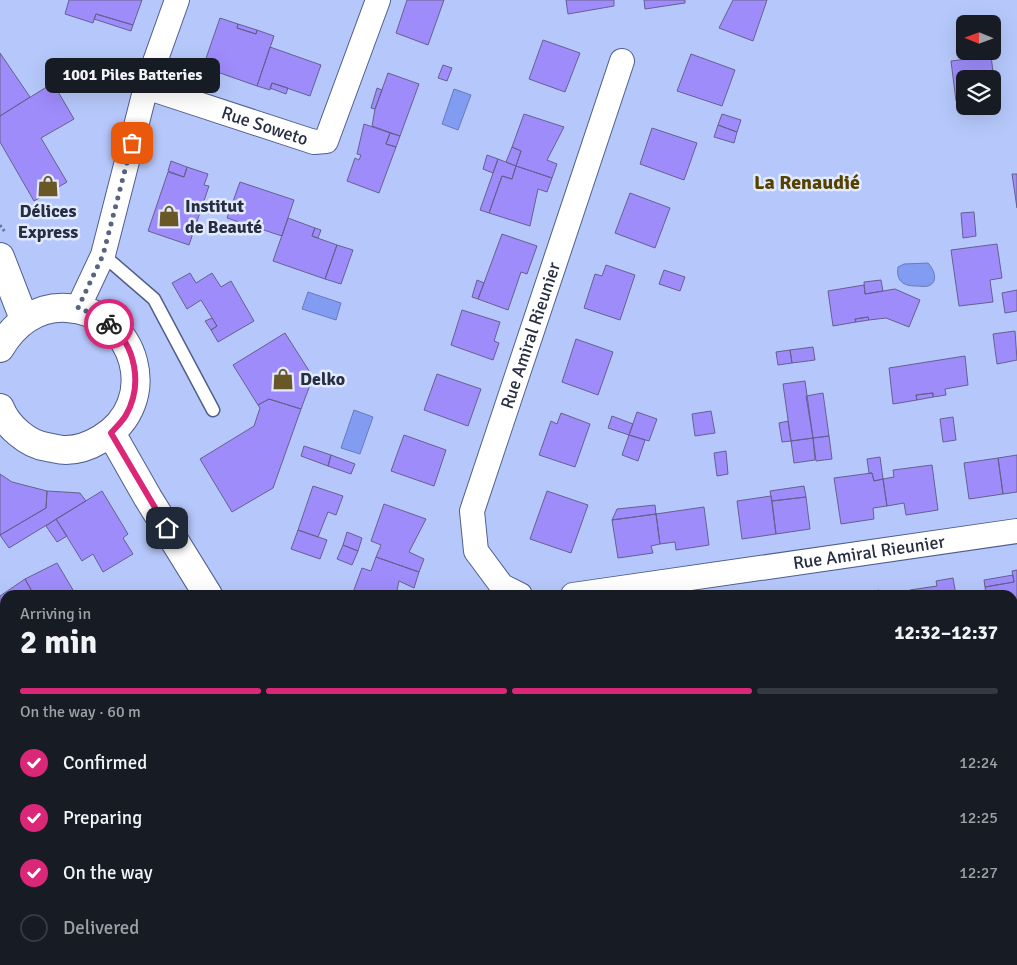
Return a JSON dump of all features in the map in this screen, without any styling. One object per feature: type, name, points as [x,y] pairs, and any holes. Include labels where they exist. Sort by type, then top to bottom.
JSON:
[{"type":"main road","points":[[0,257],[24,319]]},
{"type":"main road","points":[[0,348],[9,334],[24,319],[41,311],[59,307],[78,308],[100,316],[117,330],[130,350],[136,372],[134,395],[126,416],[111,433],[90,446],[65,450],[41,446],[20,434],[3,416],[0,408]]},
{"type":"main road","points":[[111,433],[200,590]]},
{"type":"street","points":[[78,308],[103,255],[146,87],[177,0]]},
{"type":"street","name":"Rue Soweto","points":[[146,87],[314,142],[326,141],[378,0]]},
{"type":"street","name":"Rue Amiral Rieunier","points":[[510,590],[502,586],[476,551],[472,511],[622,61]]},
{"type":"street","name":"Rue Amiral Rieunier","points":[[608,590],[1017,531]]},
{"type":"lane","points":[[103,255],[154,299],[212,410]]},
{"type":"water","points":[[454,89],[471,95],[458,130],[442,124]]},
{"type":"water","points":[[928,263],[932,268],[935,278],[932,284],[928,286],[911,286],[904,284],[899,279],[898,267],[904,264]]},
{"type":"water","points":[[308,292],[341,303],[336,320],[302,309]]},
{"type":"water","points":[[354,410],[373,417],[360,454],[341,448]]},
{"type":"building","points":[[69,0],[142,0],[133,25],[96,14],[93,23],[65,14]]},
{"type":"building","points":[[407,0],[444,0],[428,45],[396,33]]},
{"type":"building","points":[[566,0],[614,0],[614,6],[568,14]]},
{"type":"building","points":[[644,0],[685,0],[685,3],[645,9]]},
{"type":"building","points":[[733,0],[767,0],[753,41],[719,28]]},
{"type":"building","points":[[96,14],[133,25],[131,31],[94,19]]},
{"type":"building","points":[[220,18],[238,24],[237,28],[256,34],[257,30],[274,36],[257,86],[203,67]]},
{"type":"building","points":[[238,24],[257,30],[256,34],[237,28]]},
{"type":"building","points":[[543,40],[580,53],[565,92],[529,79]]},
{"type":"building","points":[[270,47],[321,65],[310,96],[272,83],[270,90],[257,86]]},
{"type":"building","points":[[0,53],[30,97],[0,116]]},
{"type":"building","points":[[691,54],[735,70],[722,106],[677,91]]},
{"type":"building","points":[[992,60],[993,70],[956,70],[956,101],[951,61]]},
{"type":"building","points":[[443,65],[452,68],[447,81],[438,78]]},
{"type":"building","points":[[388,73],[419,84],[400,136],[372,126],[375,109]]},
{"type":"building","points":[[53,83],[74,119],[41,138],[67,182],[34,201],[0,142],[0,116]]},
{"type":"building","points":[[272,83],[288,88],[286,94],[270,88]]},
{"type":"building","points":[[377,88],[382,90],[375,109],[371,108]]},
{"type":"building","points":[[524,114],[564,127],[547,160],[557,164],[552,178],[516,166],[521,151],[512,147]]},
{"type":"building","points":[[722,114],[741,120],[737,132],[718,125]]},
{"type":"building","points":[[364,124],[390,133],[386,144],[396,147],[379,193],[347,181],[355,158],[359,160],[361,155],[357,154]]},
{"type":"building","points":[[718,125],[737,132],[734,143],[714,137]]},
{"type":"building","points":[[652,128],[697,143],[684,180],[640,164]]},
{"type":"building","points":[[390,133],[400,136],[396,147],[386,144]]},
{"type":"building","points":[[512,147],[521,151],[516,166],[506,162]]},
{"type":"building","points":[[487,155],[498,159],[493,173],[483,169]]},
{"type":"building","points":[[498,159],[516,166],[512,179],[502,176],[489,213],[480,210]]},
{"type":"building","points":[[171,161],[187,167],[184,177],[168,171]]},
{"type":"building","points":[[516,166],[552,178],[547,192],[538,189],[530,226],[489,213],[502,176],[512,179]]},
{"type":"building","points":[[187,167],[208,174],[204,185],[209,186],[189,245],[148,231],[168,172],[184,177]]},
{"type":"building","points":[[1012,174],[1017,174],[1017,208]]},
{"type":"building","points":[[240,182],[294,200],[282,236],[227,218]]},
{"type":"building","points":[[630,193],[670,208],[655,248],[615,233]]},
{"type":"building","points":[[974,212],[976,236],[963,238],[961,213]]},
{"type":"building","points":[[288,218],[315,228],[312,236],[337,245],[325,279],[273,261]]},
{"type":"building","points":[[315,228],[321,230],[318,238],[312,236]]},
{"type":"building","points":[[502,234],[537,246],[527,274],[521,272],[508,310],[478,299]]},
{"type":"building","points":[[997,244],[1002,278],[990,280],[993,302],[959,306],[951,250]]},
{"type":"building","points":[[337,245],[353,250],[341,284],[325,279]]},
{"type":"building","points":[[606,265],[635,275],[620,320],[584,308],[595,274],[602,276]]},
{"type":"building","points":[[664,270],[685,277],[680,291],[659,284]]},
{"type":"building","points":[[190,273],[196,283],[212,273],[221,287],[231,281],[254,321],[218,342],[211,330],[217,326],[201,300],[187,309],[172,283]]},
{"type":"building","points":[[477,280],[484,283],[478,299],[472,297]]},
{"type":"building","points":[[881,280],[883,291],[865,294],[864,282]]},
{"type":"building","points":[[864,285],[865,294],[895,289],[920,300],[909,327],[886,318],[869,320],[868,317],[855,319],[856,322],[833,326],[828,291]]},
{"type":"building","points":[[1017,290],[1017,311],[1005,313],[1002,293]]},
{"type":"building","points":[[462,310],[500,322],[494,341],[499,343],[493,360],[451,345]]},
{"type":"building","points":[[868,317],[869,320],[856,322],[855,319]]},
{"type":"building","points":[[212,318],[217,326],[211,330],[205,321]]},
{"type":"building","points":[[1015,331],[1017,360],[997,364],[993,334]]},
{"type":"building","points":[[285,333],[313,377],[301,409],[269,399],[258,405],[233,365]]},
{"type":"building","points":[[576,339],[613,352],[598,395],[562,382]]},
{"type":"building","points":[[813,347],[815,360],[792,363],[790,350]]},
{"type":"building","points":[[790,350],[792,363],[778,365],[776,352]]},
{"type":"building","points":[[965,356],[968,385],[945,389],[946,395],[933,397],[933,393],[916,395],[917,400],[893,404],[889,368]]},
{"type":"building","points":[[437,374],[481,389],[468,426],[424,410]]},
{"type":"building","points":[[805,381],[813,438],[791,441],[783,384]]},
{"type":"building","points":[[823,393],[829,436],[813,438],[806,396]]},
{"type":"building","points":[[933,393],[933,397],[917,400],[916,395]]},
{"type":"building","points":[[269,399],[301,409],[273,488],[232,512],[200,459],[254,426],[260,408],[258,405]]},
{"type":"building","points":[[711,411],[715,433],[695,436],[692,414]]},
{"type":"building","points":[[637,412],[657,419],[649,441],[629,435]]},
{"type":"building","points":[[561,413],[590,424],[575,467],[539,455],[551,421],[557,424]]},
{"type":"building","points":[[612,416],[633,424],[629,435],[608,428]]},
{"type":"building","points":[[953,417],[956,440],[943,442],[940,419]]},
{"type":"building","points":[[788,421],[791,441],[782,442],[779,423]]},
{"type":"building","points":[[404,435],[446,450],[434,486],[391,471]]},
{"type":"building","points":[[629,435],[645,440],[638,461],[622,455]]},
{"type":"building","points":[[829,436],[832,459],[816,461],[813,438]]},
{"type":"building","points":[[813,438],[815,460],[794,463],[791,441]]},
{"type":"building","points":[[304,446],[331,455],[328,466],[301,456]]},
{"type":"building","points":[[726,451],[728,474],[717,476],[714,453]]},
{"type":"building","points":[[331,455],[355,464],[351,474],[328,466]]},
{"type":"building","points":[[1017,455],[1017,492],[1003,494],[998,458]]},
{"type":"building","points":[[880,457],[883,479],[874,481],[872,473],[869,473],[867,459]]},
{"type":"building","points":[[998,458],[1003,494],[969,499],[964,463]]},
{"type":"building","points":[[932,465],[938,510],[906,515],[904,503],[887,506],[883,479],[894,477],[893,470]]},
{"type":"building","points":[[872,473],[874,481],[883,479],[887,506],[873,508],[874,519],[841,524],[834,478]]},
{"type":"building","points":[[0,474],[12,482],[47,491],[46,508],[0,535]]},
{"type":"building","points":[[313,486],[343,496],[336,515],[328,512],[318,537],[298,530]]},
{"type":"building","points":[[804,486],[806,497],[772,501],[770,491]]},
{"type":"building","points":[[47,491],[80,493],[86,501],[9,548],[0,535],[46,508]]},
{"type":"building","points":[[102,491],[128,534],[123,538],[133,554],[103,572],[93,554],[82,561],[56,519]]},
{"type":"building","points":[[547,491],[588,505],[571,553],[530,539]]},
{"type":"building","points":[[771,496],[776,534],[742,539],[737,501]]},
{"type":"building","points":[[806,497],[810,529],[776,534],[772,501]]},
{"type":"building","points":[[384,504],[426,519],[409,552],[424,559],[419,572],[376,557],[381,545],[371,541]]},
{"type":"building","points":[[655,505],[656,514],[612,520],[617,509]]},
{"type":"building","points":[[704,507],[709,545],[676,550],[675,542],[660,544],[656,514]]},
{"type":"building","points":[[656,514],[660,544],[651,546],[653,553],[618,558],[612,520]]},
{"type":"building","points":[[56,519],[67,536],[57,542],[46,526]]},
{"type":"building","points":[[298,530],[327,540],[320,559],[291,549]]},
{"type":"building","points":[[347,532],[362,538],[358,551],[343,545]]},
{"type":"building","points":[[343,545],[358,551],[352,565],[337,559]]},
{"type":"building","points":[[376,557],[419,572],[414,588],[399,581],[397,590],[354,590],[362,568],[371,571]]},
{"type":"building","points":[[57,563],[73,590],[31,590],[25,579]]},
{"type":"building","points":[[1017,570],[1017,590],[985,590],[985,587],[1014,582],[1012,571]]},
{"type":"building","points":[[1013,575],[1014,582],[985,587],[984,580]]},
{"type":"building","points":[[953,578],[955,590],[910,590],[937,586],[936,581]]},
{"type":"building","points":[[25,579],[31,590],[9,590]]},
{"type":"way so far","points":[[109,324],[100,316],[78,308],[103,255],[132,143]]},
{"type":"place","name":"1001 Piles Batteries","points":[[132,143]]},
{"type":"place","name":"Délices Express","points":[[48,186]]},
{"type":"place","name":"Institut de Beauté","points":[[169,216]]},
{"type":"place","name":"Delko","points":[[283,379]]},
{"type":"district","name":"La Renaudié","points":[[807,182]]},
{"type":"route","points":[[109,324],[117,330],[130,350],[136,372],[134,395],[126,416],[111,433],[167,528]]}]
